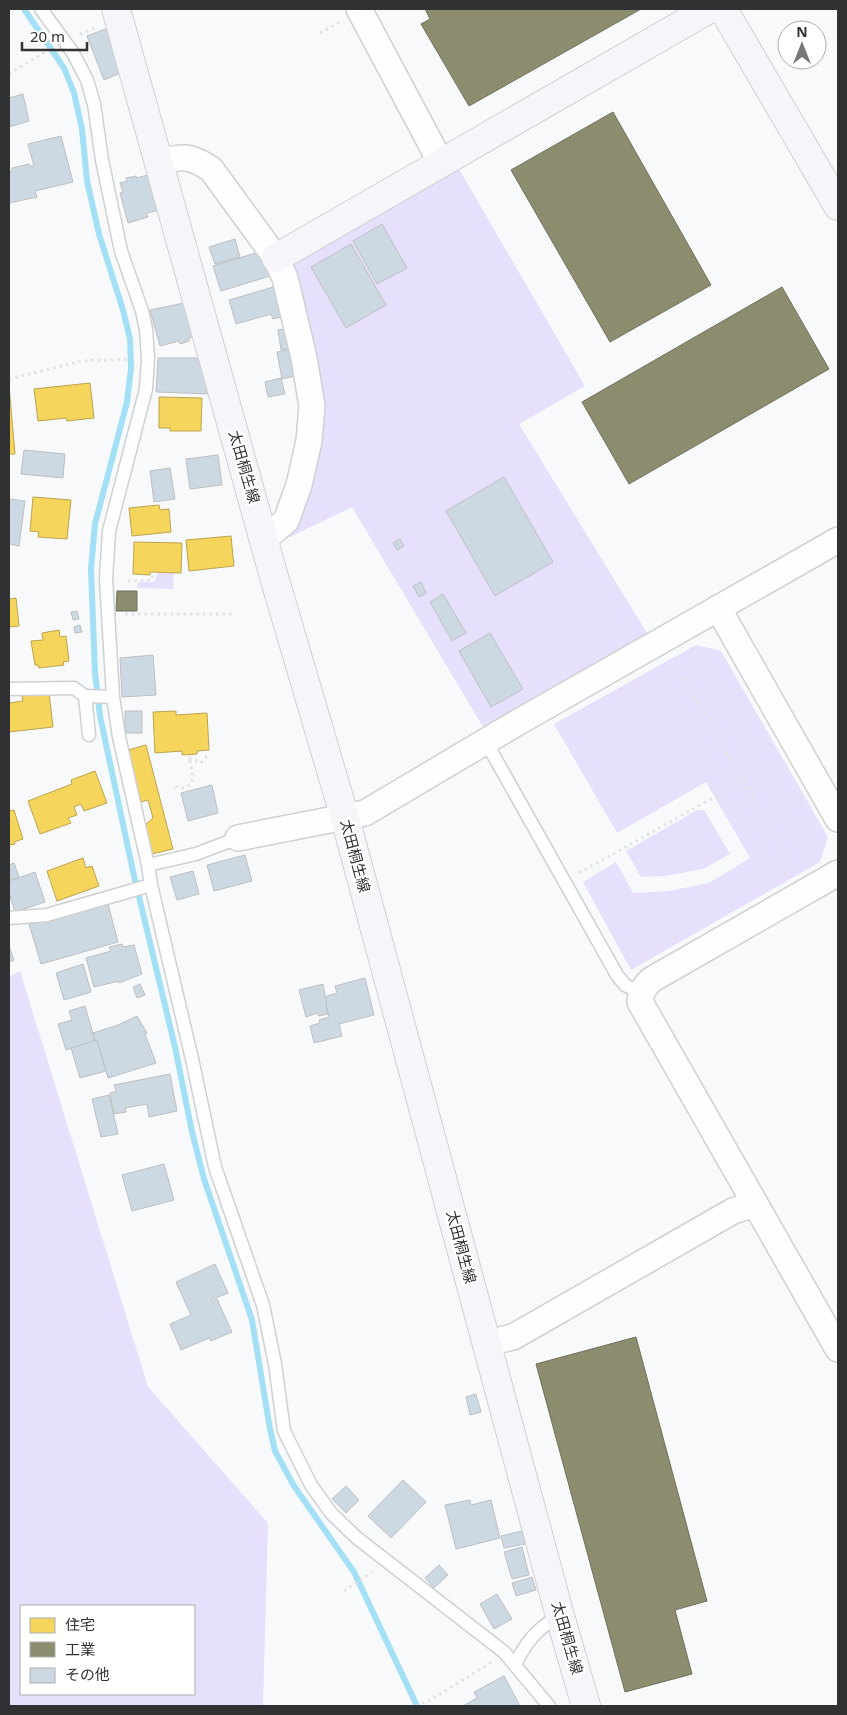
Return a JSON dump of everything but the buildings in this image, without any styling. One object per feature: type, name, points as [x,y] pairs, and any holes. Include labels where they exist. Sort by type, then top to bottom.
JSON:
[{"type":"main road","points":[[276,258],[709,9]]},
{"type":"main road","points":[[722,9],[838,206]]},
{"type":"main road","name":"太田桐生線","points":[[118,14],[264,539],[345,818],[560,1616],[586,1706]]},
{"type":"street","points":[[354,13],[441,163]]},
{"type":"street","points":[[159,162],[182,156],[199,161],[211,169],[276,258],[285,278],[304,358],[312,406],[309,441],[299,485],[286,521],[264,539]]},
{"type":"street","points":[[238,838],[365,814],[486,742],[838,540]]},
{"type":"street","points":[[718,608],[838,819]]},
{"type":"street","points":[[838,873],[651,980],[644,986],[640,1002],[838,1349]]},
{"type":"street","points":[[487,1343],[513,1336],[733,1211],[755,1204]]},
{"type":"lane","points":[[41,9],[74,53],[87,80],[92,96],[102,160],[121,251],[142,311],[148,358],[146,389],[109,531],[107,614],[113,697],[119,737],[148,866],[150,886],[192,1059],[215,1167],[263,1305],[275,1364],[284,1431],[311,1485],[331,1513],[357,1538],[504,1652],[549,1706]]},
{"type":"lane","points":[[9,689],[74,688],[84,696],[113,697]]},
{"type":"lane","points":[[84,696],[89,735]]},
{"type":"lane","points":[[486,742],[616,975],[625,985],[641,993]]},
{"type":"lane","points":[[148,866],[196,854],[238,838]]},
{"type":"lane","points":[[9,918],[47,915],[150,886]]},
{"type":"lane","points":[[515,1665],[523,1647],[541,1628],[560,1616]]},
{"type":"path","points":[[320,33],[354,13]]},
{"type":"path","points":[[65,40],[118,14]]},
{"type":"path","points":[[9,74],[43,54]]},
{"type":"path","points":[[9,379],[82,361],[126,359]]},
{"type":"path","points":[[128,581],[152,580],[153,572]]},
{"type":"path","points":[[107,614],[235,614]]},
{"type":"path","points":[[686,679],[806,892]]},
{"type":"path","points":[[175,787],[183,788],[191,784],[193,778],[189,756],[201,763],[206,757],[211,755]]},
{"type":"path","points":[[563,882],[743,781]]},
{"type":"path","points":[[344,1591],[366,1576]]},
{"type":"path","points":[[416,1706],[431,1700],[490,1664],[504,1652]]},
{"type":"shaded area","points":[[459,169],[585,386],[519,424],[650,638],[486,732],[352,507],[290,537],[288,532],[313,468],[290,271],[299,258]]},
{"type":"shaded area","points":[[157,573],[174,573],[173,589],[137,588],[138,582],[154,582]]},
{"type":"shaded area","points":[[696,645],[721,651],[828,837],[820,862],[631,970],[583,882],[616,862],[633,893],[669,891],[709,883],[750,858],[706,782],[617,833],[554,724]]},
{"type":"shaded area","points":[[697,810],[704,810],[730,854],[703,869],[665,876],[641,877],[626,851]]},
{"type":"shaded area","points":[[20,971],[148,1387],[268,1523],[263,1706],[9,1706],[9,977]]},
{"type":"waterway","points":[[24,9],[64,68],[74,93],[82,129],[87,181],[99,234],[130,339],[131,368],[127,402],[95,524],[91,569],[95,673],[100,716],[134,876],[175,1047],[192,1132],[204,1179],[252,1320],[275,1451],[294,1486],[354,1572],[417,1706]]}]
